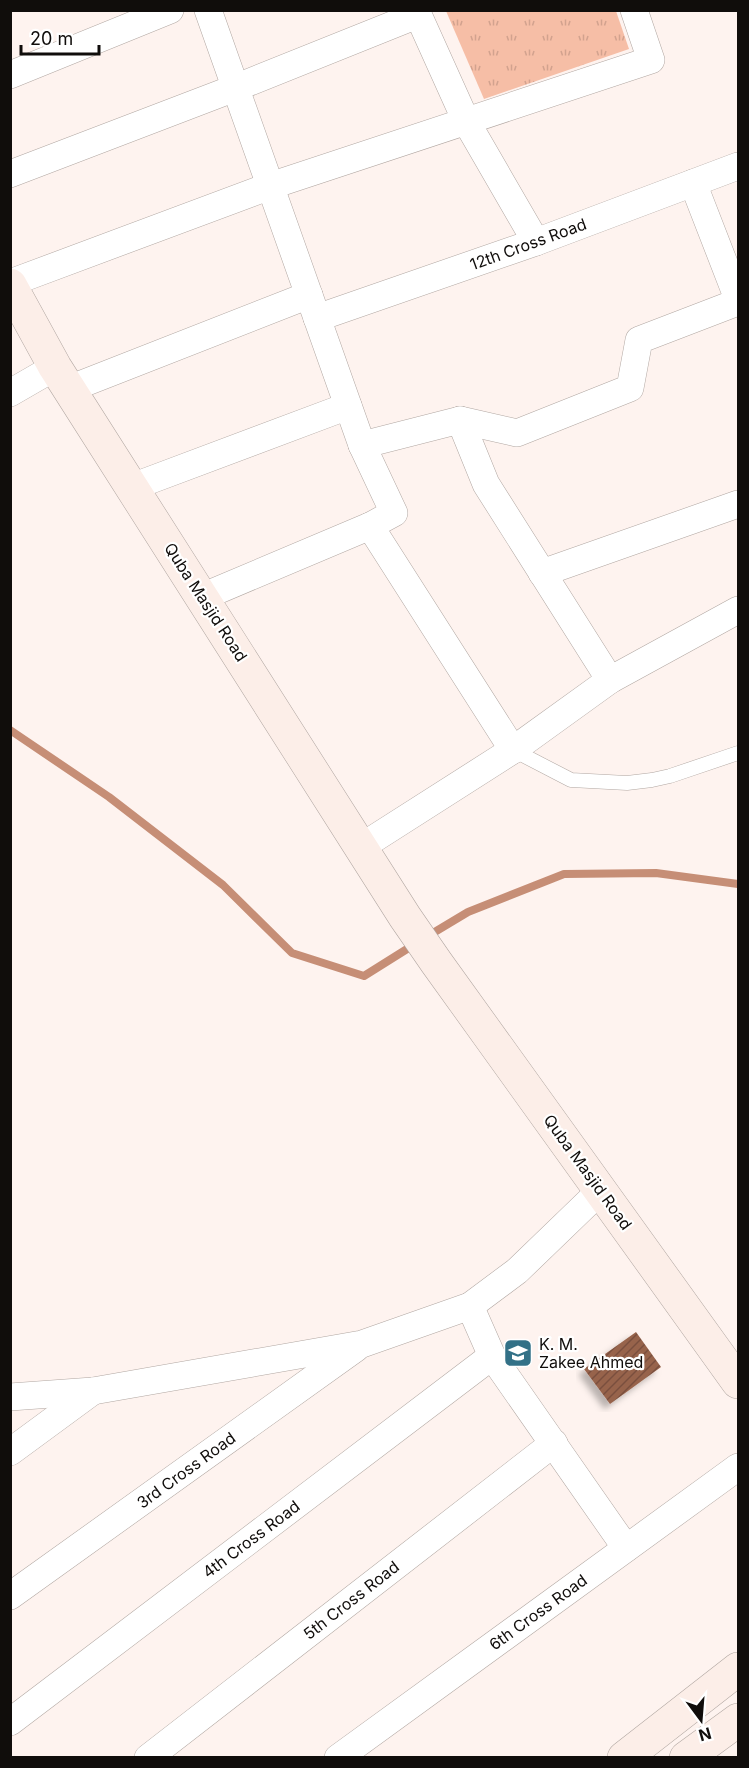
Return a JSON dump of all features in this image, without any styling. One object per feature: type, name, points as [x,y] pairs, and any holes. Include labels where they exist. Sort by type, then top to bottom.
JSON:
[{"type":"street","points":[[10,75],[170,10]]},
{"type":"street","points":[[202,597],[370,526],[394,513],[362,444],[208,10]]},
{"type":"street","points":[[10,284],[270,186],[651,60],[640,12]]},
{"type":"street","points":[[10,174],[236,88],[416,13],[466,121],[536,242]]},
{"type":"street","name":"12th Cross Road","points":[[10,393],[536,242],[738,166]]},
{"type":"street","points":[[362,444],[460,420],[517,433],[630,388],[639,340],[738,300],[693,183]]},
{"type":"street","name":"Quba Masjid Road","points":[[10,284],[62,378],[405,917],[738,1383]]},
{"type":"street","points":[[132,486],[348,406]]},
{"type":"street","points":[[460,420],[486,484],[610,680]]},
{"type":"street","points":[[542,573],[738,504]]},
{"type":"street","points":[[370,526],[513,750]]},
{"type":"street","points":[[361,847],[513,750],[610,680],[738,610]]},
{"type":"street","points":[[10,1397],[93,1391],[362,1344],[470,1306],[517,1271],[601,1190]]},
{"type":"street","points":[[470,1306],[492,1356],[626,1548]]},
{"type":"street","name":"3rd Cross Road","points":[[10,1596],[362,1344]]},
{"type":"street","name":"4th Cross Road","points":[[10,1722],[492,1356]]},
{"type":"street","points":[[10,1452],[93,1391]]},
{"type":"street","name":"5th Cross Road","points":[[148,1758],[554,1443]]},
{"type":"street","name":"6th Cross Road","points":[[338,1758],[738,1467]]},
{"type":"street","points":[[624,1758],[738,1669]]},
{"type":"street","points":[[686,1758],[738,1720]]},
{"type":"lane","points":[[513,750],[571,780],[627,783],[670,776],[738,753]]},
{"type":"green space","points":[[446,11],[616,11],[629,49],[484,99]]},
{"type":"building","points":[[636,1332],[661,1367],[610,1404],[584,1369]]},
{"type":"waterway","points":[[10,730],[109,797],[223,885],[292,953],[364,976],[415,944]]},
{"type":"waterway","points":[[428,936],[468,912],[564,874],[656,873],[738,884]]},
{"type":"place","name":"K. M. Zakee Ahmed","points":[[518,1353]]}]
